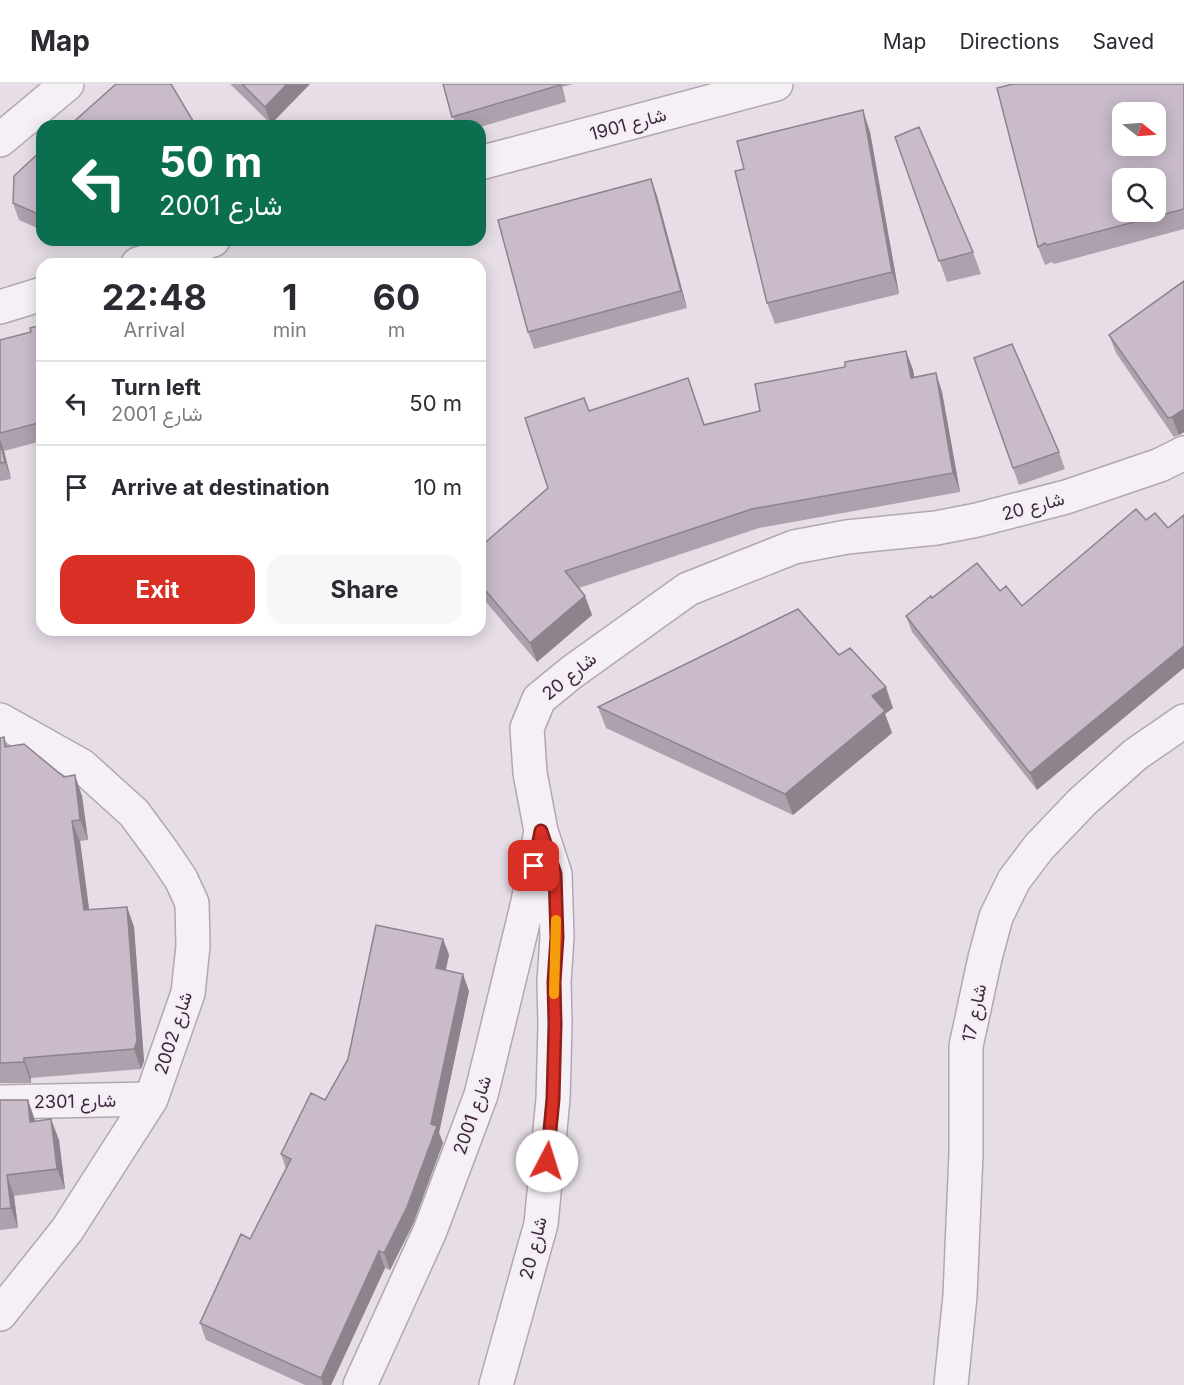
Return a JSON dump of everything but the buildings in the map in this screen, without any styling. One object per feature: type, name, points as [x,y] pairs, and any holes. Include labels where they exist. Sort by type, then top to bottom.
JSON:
[{"type":"street","points":[[0,140],[67,84]]},
{"type":"street","name":"شارع 1901","points":[[486,161],[776,84]]},
{"type":"street","points":[[157,258],[194,246]]},
{"type":"street","points":[[0,307],[36,296]]},
{"type":"street","name":"شارع 20","points":[[496,1385],[541,1224],[553,1099],[554,982],[557,937],[555,874],[541,831],[530,773],[527,728],[539,699],[572,672],[688,590],[794,547],[847,537],[936,528],[977,520],[1066,497],[1160,465],[1184,453]]},
{"type":"street","name":"شارع 2002","points":[[0,720],[82,766],[134,813],[181,879],[192,903],[193,946],[188,993],[151,1099],[67,1230],[0,1314]]},
{"type":"street","name":"شارع 17","points":[[951,1385],[960,1296],[966,1165],[966,1046],[996,917],[1014,880],[1039,848],[1082,802],[1136,754],[1184,721]]},
{"type":"street","name":"شارع 2001","points":[[360,1385],[430,1231],[481,1095],[528,902],[541,831]]},
{"type":"street","name":"شارع 2301","points":[[0,1102],[151,1099]]},
{"type":"slow traffic","points":[[554,994],[556,920]]},
{"type":"route","points":[[534,866],[541,831],[555,874],[557,937],[554,982],[553,1099],[547,1161]]}]
